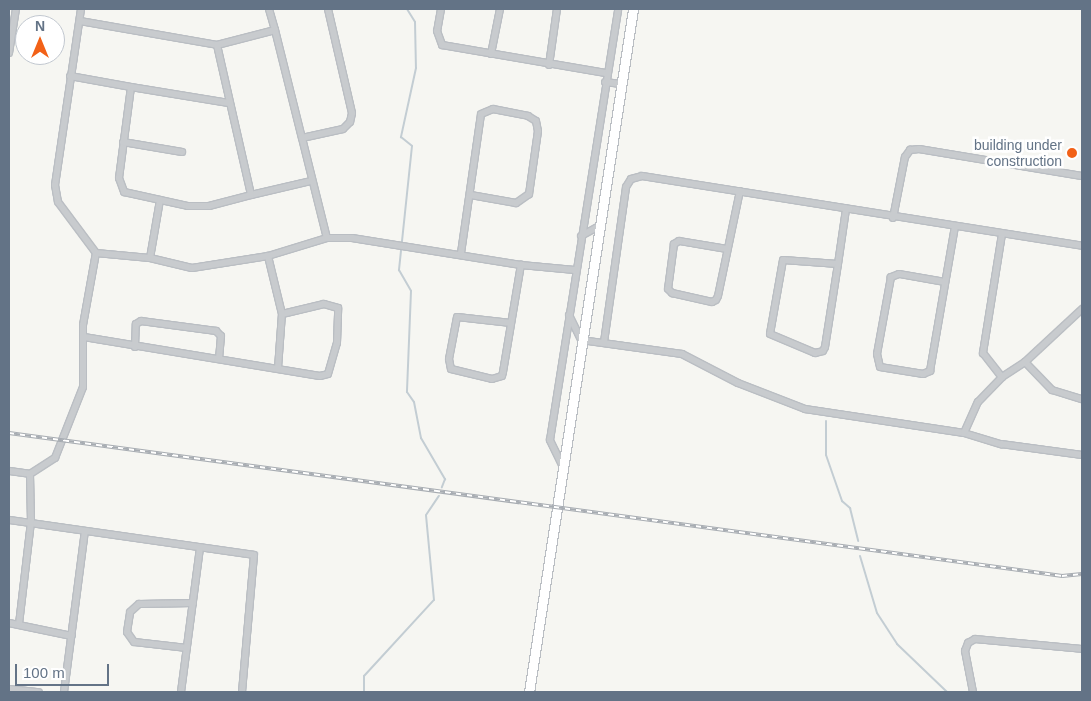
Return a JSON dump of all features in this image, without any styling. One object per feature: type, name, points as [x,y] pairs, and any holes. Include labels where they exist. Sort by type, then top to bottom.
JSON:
[{"type":"street","points":[[9,53],[16,9]]},
{"type":"street","points":[[9,471],[30,474],[43,468],[59,451],[83,387],[84,337],[96,253],[58,202],[55,185],[81,9]]},
{"type":"street","points":[[269,9],[326,238]]},
{"type":"street","points":[[302,138],[343,129],[350,122],[352,113],[328,9]]},
{"type":"street","points":[[441,9],[437,31],[442,45],[548,65],[606,73]]},
{"type":"street","points":[[491,54],[500,9]]},
{"type":"street","points":[[548,65],[557,9]]},
{"type":"street","points":[[563,468],[550,440],[604,82],[618,9]]},
{"type":"street","points":[[529,692],[598,227],[633,9]]},
{"type":"street","points":[[80,21],[217,45],[275,30]]},
{"type":"street","points":[[217,45],[251,195]]},
{"type":"street","points":[[70,76],[229,103]]},
{"type":"street","points":[[604,82],[621,84]]},
{"type":"street","points":[[131,87],[123,142],[120,185],[132,195],[188,206],[209,206],[311,182]]},
{"type":"street","points":[[461,253],[471,195],[481,114],[493,110],[528,116],[536,122],[538,131],[529,194],[516,203],[471,195]]},
{"type":"street","points":[[123,142],[182,152]]},
{"type":"street","points":[[893,218],[902,165],[910,150],[919,148],[1082,176]]},
{"type":"street","points":[[604,342],[626,187],[632,179],[642,176],[893,218],[1082,246]]},
{"type":"street","points":[[727,248],[678,241],[674,244],[668,289],[680,295],[712,302],[716,300],[740,191]]},
{"type":"street","points":[[150,258],[160,200]]},
{"type":"street","points":[[838,264],[783,260],[770,334],[815,353],[823,350],[838,264],[846,209]]},
{"type":"street","points":[[581,236],[598,227]]},
{"type":"street","points":[[944,282],[899,274],[891,277],[877,354],[880,367],[923,374],[930,371],[955,227]]},
{"type":"street","points":[[1002,234],[983,353],[1002,377]]},
{"type":"street","points":[[96,253],[150,258],[192,268],[268,256],[326,238],[352,238],[461,253],[521,265],[575,270]]},
{"type":"street","points":[[268,256],[282,314],[278,368]]},
{"type":"street","points":[[511,323],[457,317],[449,359],[451,369],[459,373],[499,378],[503,372],[521,265]]},
{"type":"street","points":[[84,337],[135,347],[320,376],[328,374],[340,321],[338,308],[333,304],[282,314]]},
{"type":"street","points":[[964,433],[978,402],[1002,377],[1025,362],[1082,309]]},
{"type":"street","points":[[569,315],[581,340]]},
{"type":"street","points":[[135,347],[136,324],[141,321],[216,331],[221,336],[219,359]]},
{"type":"street","points":[[581,340],[682,354],[738,383],[805,409],[964,433],[1001,444],[1082,455]]},
{"type":"street","points":[[1025,362],[1052,390],[1082,399]]},
{"type":"street","points":[[19,624],[31,522],[30,474]]},
{"type":"street","points":[[9,520],[254,555],[242,692]]},
{"type":"street","points":[[64,692],[85,531]]},
{"type":"street","points":[[181,692],[200,548]]},
{"type":"street","points":[[187,648],[134,642],[127,632],[130,612],[139,604],[193,603]]},
{"type":"street","points":[[9,623],[72,636]]},
{"type":"street","points":[[973,692],[965,651],[968,643],[975,640],[1082,648]]},
{"type":"street","points":[[9,690],[39,692]]},
{"type":"waterway","points":[[407,9],[415,22],[416,68],[401,137],[412,146],[399,270],[411,291],[407,392],[414,402],[421,438],[445,479],[442,487]]},
{"type":"waterway","points":[[826,421],[826,455],[842,501],[850,508],[858,541]]},
{"type":"waterway","points":[[364,692],[364,676],[434,600],[426,515],[439,496]]},
{"type":"waterway","points":[[860,556],[877,613],[897,644],[947,692]]},
{"type":"railway","points":[[9,433],[1062,576],[1082,574]]},
{"type":"place","name":"building under construction","points":[[1072,153]]}]
